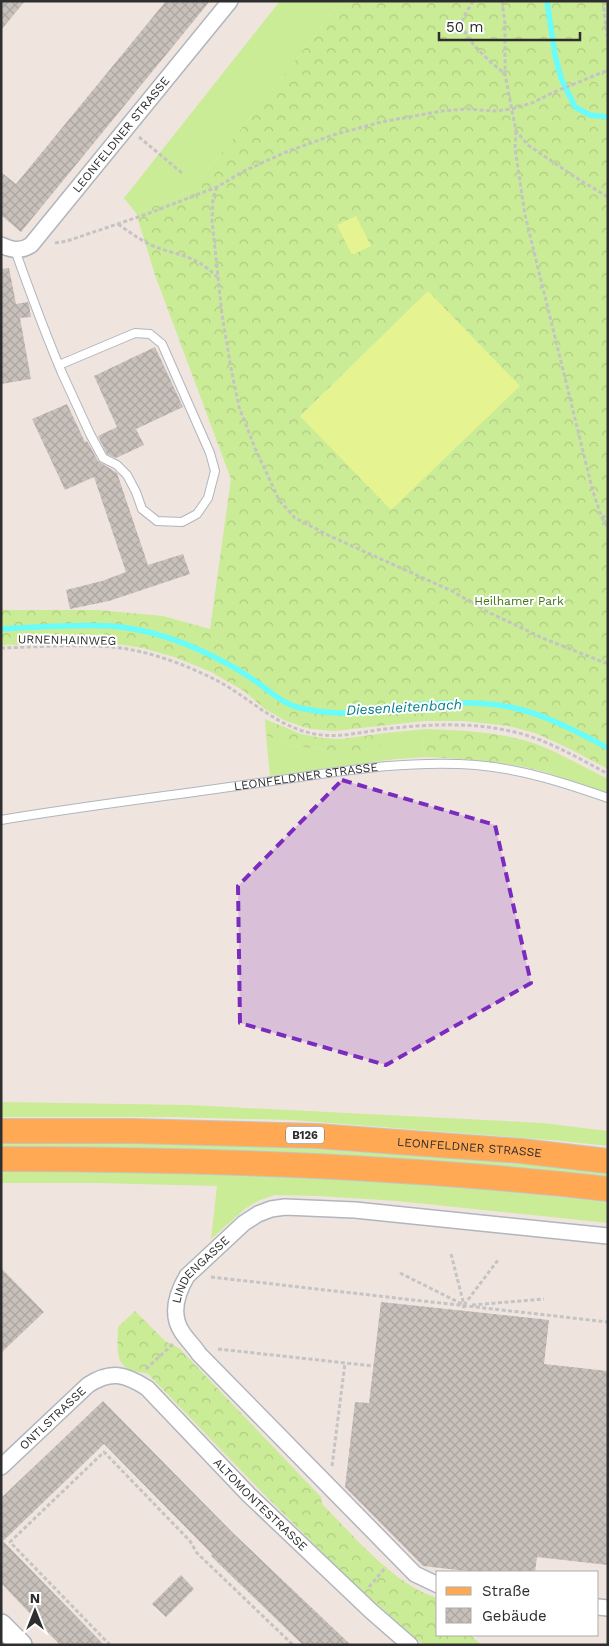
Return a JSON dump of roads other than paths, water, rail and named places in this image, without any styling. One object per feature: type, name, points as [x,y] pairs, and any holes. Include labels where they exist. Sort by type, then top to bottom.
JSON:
[{"type":"main road","name":"LEONFELDNER STRASSE","points":[[1,1131],[133,1131],[317,1136],[521,1151],[608,1161]]},
{"type":"main road","points":[[1,1159],[196,1161],[317,1165],[440,1173],[608,1189]]},
{"type":"main road","points":[[1,1625],[21,1645]]},
{"type":"street","name":"LEONFELDNER STRASSE","points":[[8,248],[25,248],[31,245],[230,1]]},
{"type":"street","name":"LINDENGASSE","points":[[436,1584],[415,1574],[193,1346],[181,1331],[176,1316],[176,1301],[180,1287],[186,1276],[244,1223],[258,1214],[271,1209],[285,1207],[355,1210],[608,1236]]},
{"type":"street","name":"ONTLSTRASSE","points":[[1,1467],[88,1385],[98,1378],[108,1375]]},
{"type":"street","name":"ALTOMONTESTRASSE","points":[[108,1375],[120,1375],[135,1380],[147,1388],[249,1495],[410,1645]]},
{"type":"lane","points":[[8,248],[59,365],[90,434],[103,458],[117,465],[127,475],[142,509],[157,521],[182,522],[197,514],[208,498],[215,471],[210,453],[162,344],[150,334],[136,333],[59,365]]},
{"type":"lane","name":"LEONFELDNER STRASSE","points":[[1,820],[341,771],[413,764],[470,765],[510,770],[544,777],[608,798]]},
{"type":"waterway","points":[[547,1],[555,55],[561,78],[575,107],[590,115],[608,117]]},
{"type":"waterway","name":"Diesenleitenbach","points":[[1,629],[84,625],[140,630],[168,638],[209,654],[245,674],[283,701],[300,708],[315,711],[352,713],[437,703],[500,705],[536,714],[608,748]]},
{"type":"park label","name":"Heilhamer Park","points":[[519,601]]}]
